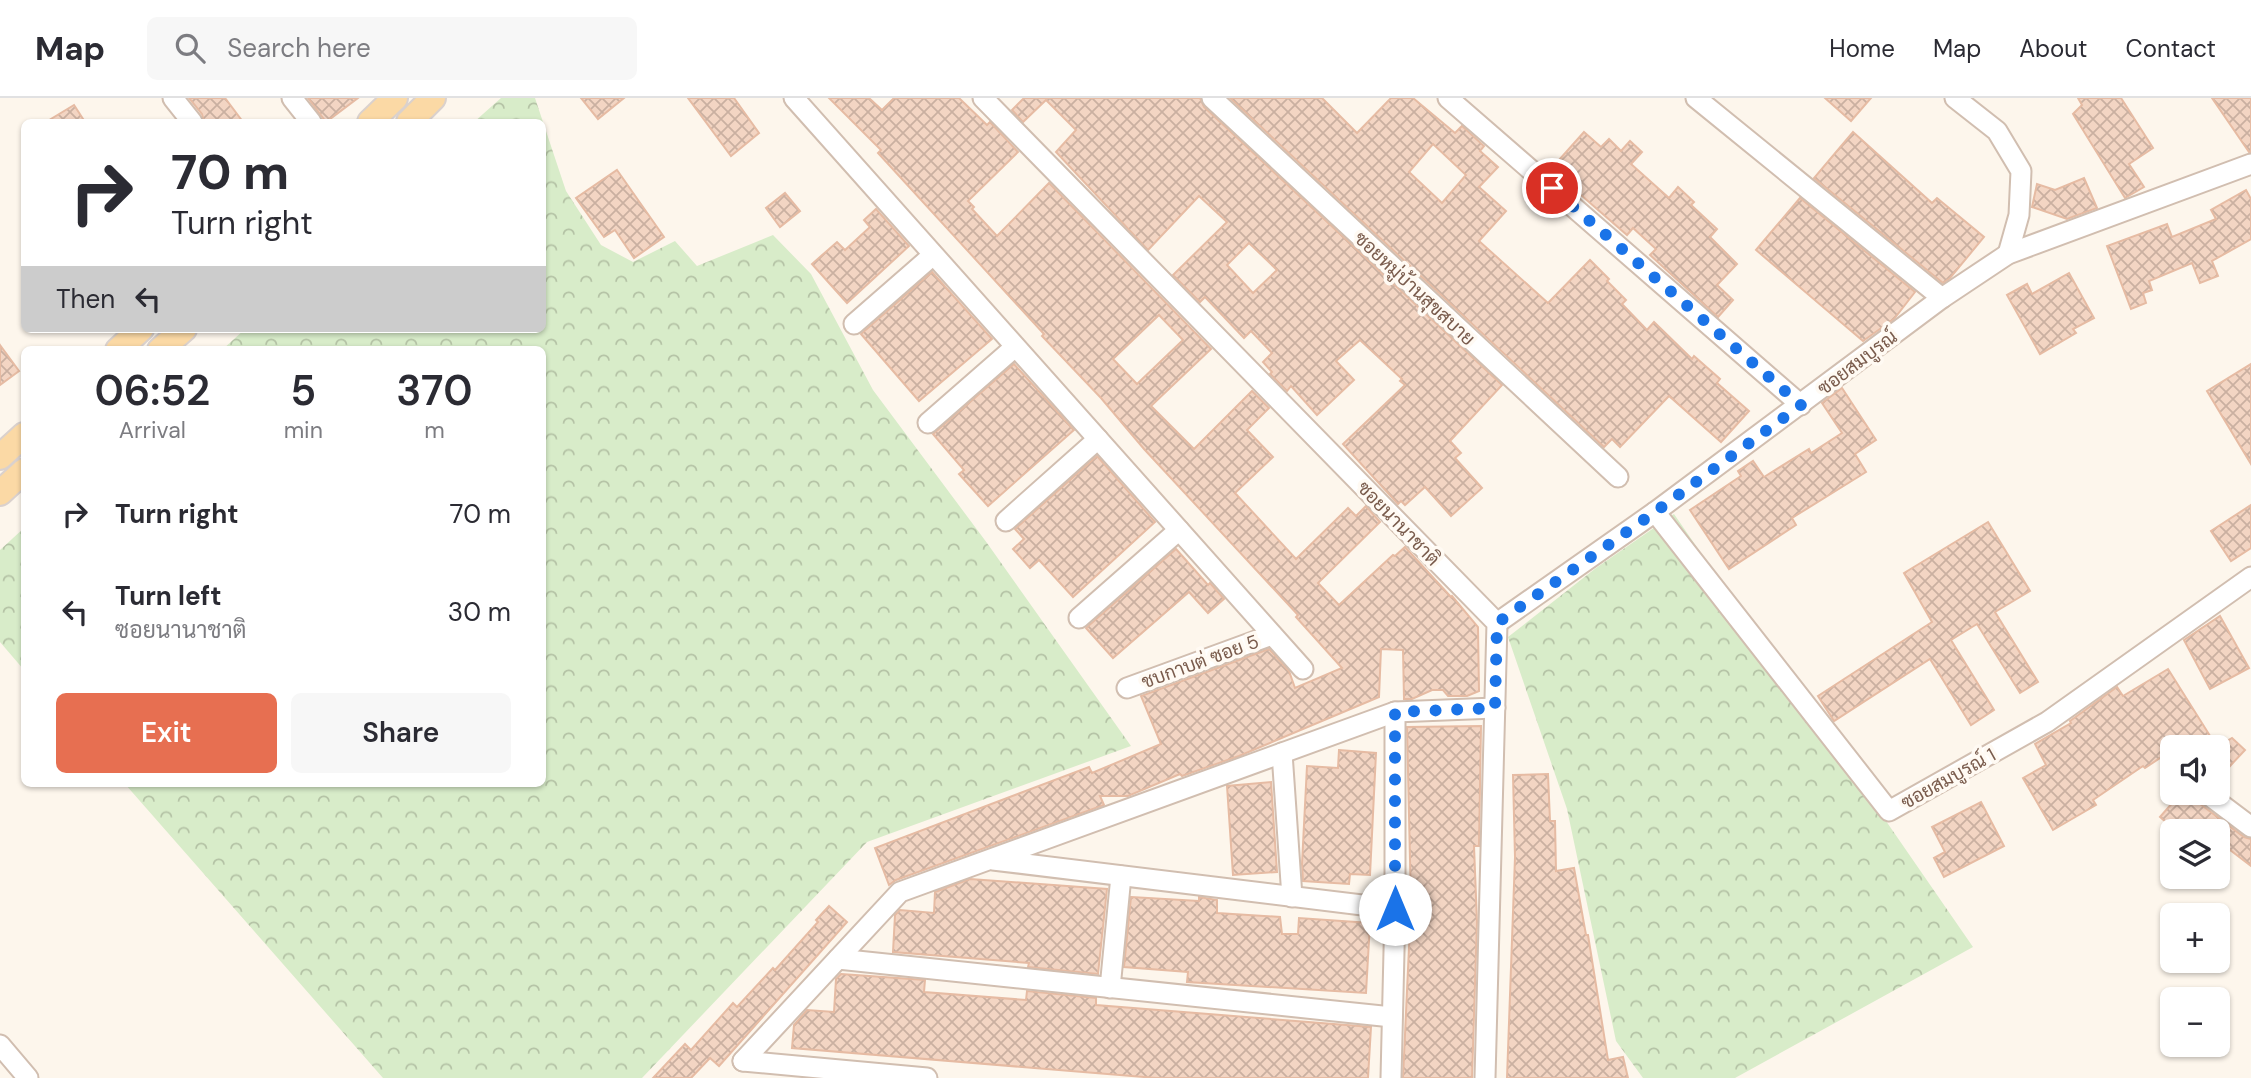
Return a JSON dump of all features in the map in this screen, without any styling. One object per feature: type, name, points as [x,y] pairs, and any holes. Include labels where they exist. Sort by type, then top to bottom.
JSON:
[{"type":"main road","points":[[373,119],[395,98]]},
{"type":"main road","points":[[412,119],[433,98]]},
{"type":"main road","points":[[122,346],[137,333]]},
{"type":"main road","points":[[165,346],[179,333]]},
{"type":"main road","points":[[0,457],[21,438]]},
{"type":"main road","points":[[0,493],[21,474]]},
{"type":"street","points":[[173,98],[190,119]]},
{"type":"street","points":[[292,98],[309,119]]},
{"type":"street","points":[[794,98],[1303,669]]},
{"type":"street","name":"ซอยนานาชาติ","points":[[983,98],[1497,623]]},
{"type":"street","name":"ซอยหมู่บ้านสุขสบาย","points":[[1212,98],[1618,477]]},
{"type":"street","points":[[1448,98],[1801,405]]},
{"type":"street","points":[[1696,98],[1942,298]]},
{"type":"street","points":[[1955,98],[1997,131],[2021,171],[2019,215],[2008,254]]},
{"type":"street","name":"ซอยสมบูรณ์","points":[[1497,623],[1655,512],[1942,298],[2008,254],[2251,164]]},
{"type":"street","points":[[854,324],[933,255]]},
{"type":"street","points":[[928,423],[1015,347]]},
{"type":"street","points":[[1006,521],[1098,439]]},
{"type":"street","name":"ซอยสมบูรณ์ 1","points":[[1655,512],[1889,811],[2048,722],[2251,578]]},
{"type":"street","points":[[1079,618],[1179,530]]},
{"type":"street","points":[[1485,1078],[1497,623]]},
{"type":"street","name":"ชบกาบต่ ซอย 5","points":[[1127,688],[1272,635]]},
{"type":"street","points":[[927,1078],[743,1061],[900,892],[1395,712],[1495,708]]},
{"type":"street","points":[[1391,1078],[1395,909],[1395,712]]},
{"type":"street","points":[[1282,753],[1292,897]]},
{"type":"street","points":[[2222,805],[2251,827]]},
{"type":"street","points":[[989,860],[1395,909]]},
{"type":"street","points":[[1110,988],[1121,876]]},
{"type":"street","points":[[838,960],[1392,1017]]},
{"type":"street","points":[[0,1045],[29,1078]]},
{"type":"green space","points":[[501,98],[535,98],[542,119],[477,119]]},
{"type":"green space","points":[[546,131],[566,191],[601,245],[633,262],[675,241],[697,266],[773,235],[811,274],[873,390],[987,543],[1131,746],[867,842],[642,1078],[383,1078],[128,787],[546,787],[546,346],[226,346],[241,333],[546,333]]},
{"type":"green space","points":[[1674,514],[1973,947],[1735,1078],[1643,1078],[1616,1041],[1567,809],[1508,637],[1596,568]]},
{"type":"green space","points":[[21,531],[21,666],[0,642],[0,550]]},
{"type":"building","points":[[189,98],[225,98],[241,119],[203,119]]},
{"type":"building","points":[[308,98],[358,98],[330,119],[324,119]]},
{"type":"building","points":[[581,98],[624,98],[598,119]]},
{"type":"building","points":[[688,98],[734,98],[759,133],[731,156]]},
{"type":"building","points":[[829,98],[869,98],[882,110],[894,98],[959,98],[987,125],[990,122],[1018,152],[968,201],[974,207],[972,209],[997,236],[1049,183],[1211,349],[1151,406],[1194,449],[1252,391],[1269,408],[1247,430],[1273,457],[1235,493],[1296,559],[1348,508],[1356,516],[1366,506],[1380,522],[1318,583],[1339,605],[1405,547],[1478,627],[1479,691],[1467,696],[1448,696],[1443,690],[1432,690],[1412,699],[1404,699],[1403,650],[1381,649],[1379,697],[1239,756],[1182,776],[1180,774],[1128,796],[1100,796],[1104,805],[896,880],[889,885],[875,848],[1089,767],[1092,773],[1161,744],[1141,696],[1269,649],[1289,671],[1295,688],[1342,668],[1296,617],[1298,615],[1144,449],[1101,398],[1042,336],[1044,334],[878,153],[881,150]],"holes":[[[1159,315],[1183,340],[1137,384],[1113,359]]]},
{"type":"building","points":[[1024,98],[1200,98],[1204,107],[1502,385],[1450,441],[1461,453],[1455,458],[1482,488],[1451,516],[1425,487],[1405,505],[1401,501],[1398,504],[1343,444],[1405,385],[1400,381],[1402,379],[1360,340],[1336,361],[1354,380],[1317,415],[1291,386],[1287,391],[1270,374],[1272,372],[1263,362],[1272,353],[1251,331],[1244,338],[1205,297],[1200,302],[1173,275],[1227,222],[1199,196],[1148,250],[1056,152],[1076,130],[1046,100],[1023,122],[1012,110]],"holes":[[[1249,243],[1277,270],[1253,293],[1227,265]]]},
{"type":"building","points":[[1230,98],[1322,98],[1357,133],[1391,98],[1413,98],[1455,133],[1462,126],[1484,146],[1480,151],[1498,167],[1479,187],[1506,211],[1479,241],[1548,303],[1590,260],[1626,300],[1622,304],[1647,330],[1654,322],[1692,359],[1694,356],[1720,379],[1717,383],[1749,411],[1721,442],[1669,396],[1620,447],[1612,439],[1604,447]],"holes":[[[1433,144],[1466,175],[1442,203],[1409,172]]]},
{"type":"building","points":[[1825,98],[1871,98],[1851,121]]},
{"type":"building","points":[[2078,98],[2121,98],[2153,148],[2129,164],[2144,187],[2125,198],[2073,114],[2082,105]]},
{"type":"building","points":[[2212,98],[2251,98],[2251,152],[2249,152]]},
{"type":"building","points":[[74,105],[83,119],[51,119]]},
{"type":"building","points":[[1584,132],[1601,147],[1609,139],[1621,151],[1630,141],[1642,152],[1631,164],[1669,198],[1678,187],[1694,202],[1691,205],[1717,229],[1710,237],[1737,264],[1717,285],[1733,300],[1718,317],[1650,255],[1656,249],[1633,228],[1627,235],[1551,169]]},
{"type":"building","points":[[1853,132],[1932,203],[1937,198],[1984,237],[1943,283],[1814,178]]},
{"type":"building","points":[[617,170],[664,237],[634,258],[615,230],[604,237],[576,198]]},
{"type":"building","points":[[2084,178],[2097,208],[2067,219],[2032,207],[2037,184],[2055,190]]},
{"type":"building","points":[[2246,190],[2251,199],[2251,239],[2212,261],[2218,276],[2200,283],[2192,263],[2149,281],[2152,290],[2143,293],[2146,303],[2131,309],[2107,246],[2167,224],[2172,237],[2216,219],[2211,210]]},
{"type":"building","points":[[785,193],[800,211],[780,227],[766,208]]},
{"type":"building","points":[[1800,198],[1915,292],[1894,319],[1863,341],[1756,250]]},
{"type":"building","points":[[876,209],[909,246],[847,303],[812,264],[837,242],[845,250],[870,227],[864,220]]},
{"type":"building","points":[[932,272],[992,339],[919,401],[861,334]]},
{"type":"building","points":[[2069,273],[2094,318],[2073,329],[2076,333],[2040,354],[2007,295],[2027,284],[2032,294]]},
{"type":"building","points":[[0,345],[19,371],[0,385]]},
{"type":"building","points":[[1014,364],[1074,430],[988,506],[959,474],[964,470],[933,434]]},
{"type":"building","points":[[2251,364],[2251,464],[2207,391]]},
{"type":"building","points":[[1842,388],[1876,440],[1855,454],[1866,472],[1792,518],[1796,525],[1729,569],[1690,510],[1741,476],[1738,471],[1753,461],[1764,477],[1809,449],[1811,453],[1842,433],[1822,403]]},
{"type":"building","points":[[1097,456],[1155,522],[1073,597],[1039,560],[1030,568],[1013,549],[1024,539],[1015,529]]},
{"type":"building","points":[[2251,505],[2251,548],[2231,561],[2211,531]]},
{"type":"building","points":[[1988,522],[2030,591],[1995,612],[2038,682],[2020,693],[1977,624],[1951,640],[1994,710],[1971,725],[1930,659],[1834,721],[1818,696],[1932,622],[1904,573]]},
{"type":"building","points":[[1176,549],[1224,599],[1208,613],[1189,592],[1113,658],[1086,628]]},
{"type":"building","points":[[2220,616],[2249,668],[2210,689],[2184,640]]},
{"type":"building","points":[[2168,669],[2209,735],[2160,735],[2160,758],[2145,768],[2143,766],[2093,800],[2096,805],[2053,830],[2023,778],[2046,765],[2035,744],[2071,723],[2070,721],[2117,687],[2123,696]]},
{"type":"building","points":[[1481,726],[1479,846],[1474,846],[1477,922],[1472,1078],[1403,1078],[1411,904],[1407,727]]},
{"type":"building","points":[[2232,738],[2245,750],[2230,766],[2230,739]]},
{"type":"building","points":[[1339,750],[1376,753],[1370,875],[1350,874],[1349,884],[1303,881],[1307,766],[1338,768]]},
{"type":"building","points":[[1548,774],[1550,821],[1555,821],[1556,871],[1574,868],[1588,935],[1608,1060],[1623,1057],[1628,1078],[1507,1078],[1515,857],[1513,775]]},
{"type":"building","points":[[1271,782],[1277,872],[1233,875],[1227,786]]},
{"type":"building","points":[[1981,802],[2004,846],[1944,877],[1934,858],[1945,852],[1932,827]]},
{"type":"building","points":[[2170,805],[2202,805],[2220,819],[2162,819],[2160,817]]},
{"type":"building","points":[[2230,826],[2251,839],[2251,866],[2230,850]]},
{"type":"building","points":[[970,879],[1107,889],[1098,974],[1028,967],[1029,963],[893,952],[895,915],[900,910],[934,913],[935,892]]},
{"type":"building","points":[[1131,897],[1199,901],[1199,897],[1217,900],[1217,913],[1280,917],[1282,934],[1298,934],[1299,918],[1370,923],[1366,993],[1187,982],[1188,972],[1124,967]]},
{"type":"building","points":[[829,906],[847,922],[719,1066],[710,1058],[691,1078],[653,1078],[685,1044],[691,1050],[733,1003],[737,1007],[773,968],[775,970]]},
{"type":"building","points":[[841,974],[925,980],[924,992],[1026,1000],[1027,991],[1096,998],[1096,1005],[1371,1027],[1368,1078],[1156,1078],[792,1048],[794,1025],[807,1010],[834,1012],[836,979]]},
{"type":"route","points":[[1395,909],[1395,712],[1495,708],[1497,623],[1801,405],[1552,188]]}]
